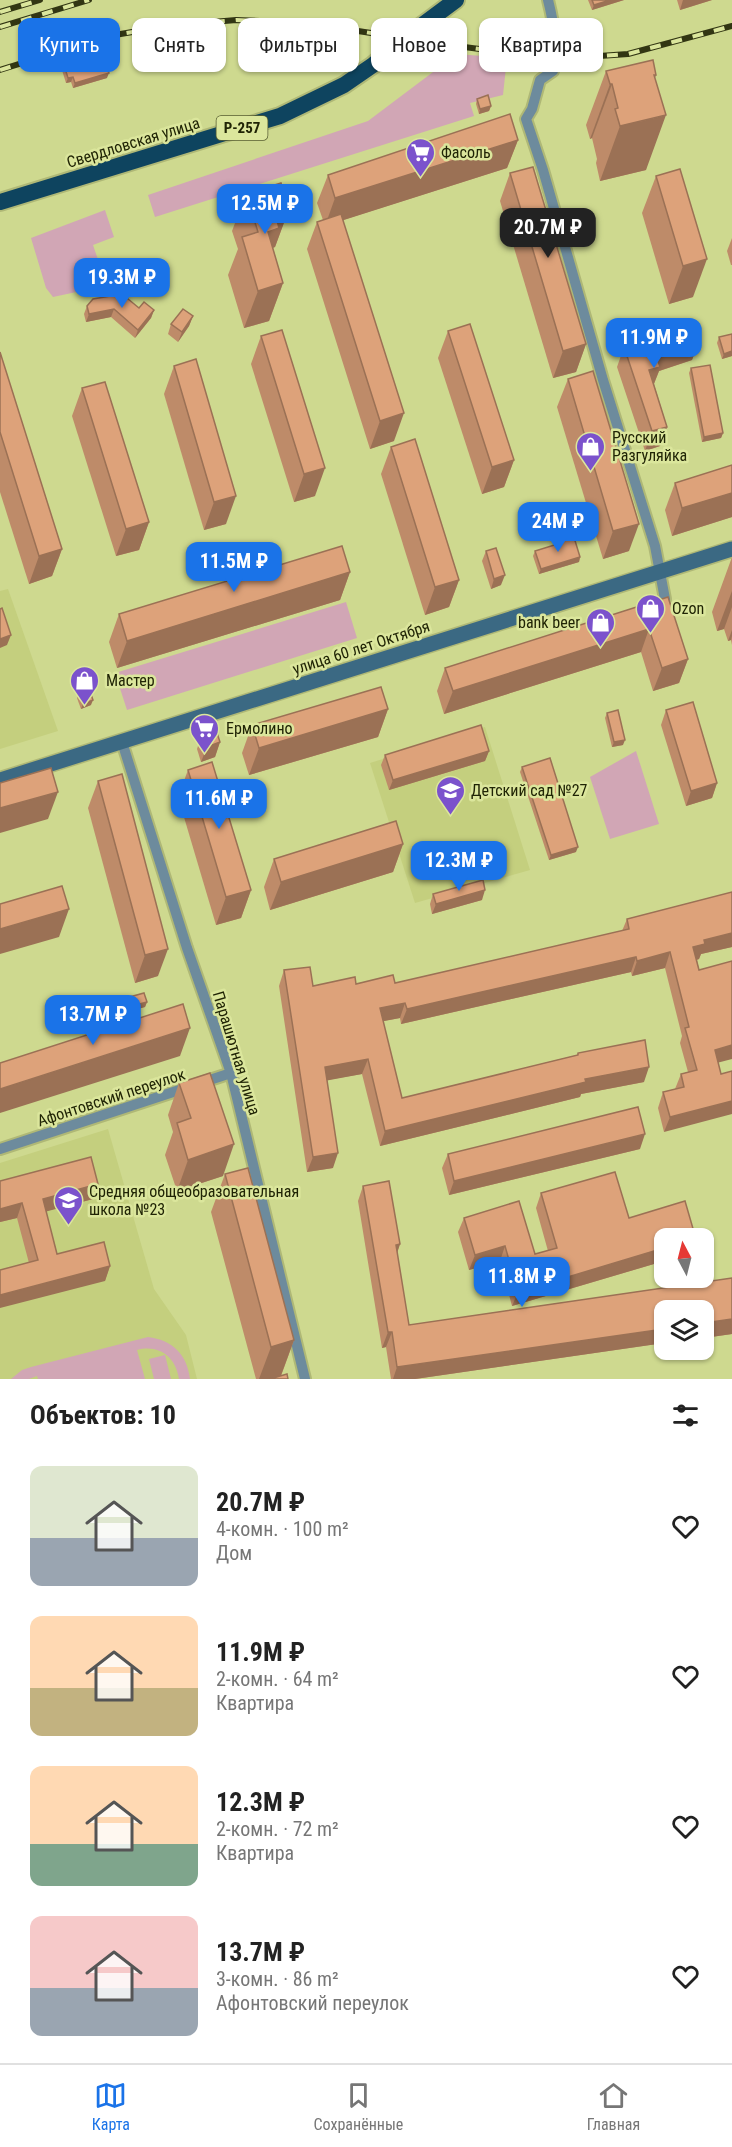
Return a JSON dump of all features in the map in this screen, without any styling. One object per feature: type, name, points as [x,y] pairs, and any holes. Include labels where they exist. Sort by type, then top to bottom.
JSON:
[{"type":"highway","name":"Свердловская улица","points":[[0,202],[280,116],[344,85],[456,0]]},
{"type":"main road","name":"улица 60 лет Октября","points":[[0,780],[732,549]]},
{"type":"street","points":[[548,0],[555,30],[553,71],[540,80],[532,109],[526,119],[655,546],[665,599]]},
{"type":"street","name":"Парашютная улица","points":[[122,741],[187,948],[231,1073],[305,1379]]},
{"type":"street","name":"Афонтовский переулок","points":[[0,1149],[231,1073]]},
{"type":"shaded area","points":[[467,55],[479,56],[479,72],[505,72],[503,95],[470,103],[474,116],[155,217],[148,195],[368,121],[433,72],[467,72]]},
{"type":"shaded area","points":[[105,210],[114,237],[93,245],[105,280],[81,291],[53,297],[46,288],[31,238]]},
{"type":"shaded area","points":[[8,589],[58,731],[0,749],[0,591]]},
{"type":"shaded area","points":[[346,602],[357,638],[127,710],[115,673]]},
{"type":"shaded area","name":"Детский сад №27","points":[[485,727],[530,870],[415,903],[370,763]]},
{"type":"shaded area","points":[[636,751],[659,824],[610,839],[590,777]]},
{"type":"shaded area","name":"Средняя общеобразовательная школа №23","points":[[108,1129],[154,1289],[186,1335],[197,1379],[0,1379],[0,1163]]},
{"type":"shaded area","points":[[148,1337],[164,1341],[177,1350],[186,1362],[190,1379],[179,1379],[174,1364],[165,1354],[145,1349],[137,1350],[145,1379],[38,1379],[37,1376],[29,1379],[11,1379],[22,1370],[31,1367]]},
{"type":"shaded area","points":[[165,1355],[171,1379],[154,1379],[149,1359]]},
{"type":"building","points":[[592,0],[610,0],[594,5]]},
{"type":"building","points":[[653,60],[656,75],[654,75],[666,115],[620,126],[612,84],[610,84],[606,71]]},
{"type":"building","points":[[66,72],[109,73],[75,83],[73,77],[68,78]]},
{"type":"building","points":[[488,95],[491,106],[480,109],[477,99]]},
{"type":"building","points":[[510,114],[518,140],[335,198],[328,175]]},
{"type":"building","points":[[533,167],[586,344],[563,351],[510,173]]},
{"type":"building","points":[[680,169],[707,259],[683,266],[656,176]]},
{"type":"building","points":[[281,183],[289,209],[275,213],[279,228],[268,232],[283,283],[258,291],[242,237],[258,232],[246,194]]},
{"type":"building","points":[[341,214],[404,413],[380,421],[317,222]]},
{"type":"building","points":[[122,294],[139,308],[144,302],[154,310],[138,330],[114,309],[89,314],[87,306],[93,299]]},
{"type":"building","points":[[183,309],[193,316],[182,332],[171,324]]},
{"type":"building","points":[[470,324],[514,460],[492,467],[448,331]]},
{"type":"building","points":[[694,327],[699,341],[656,355],[660,367],[649,370],[667,427],[652,431],[624,347]]},
{"type":"building","points":[[282,330],[325,468],[304,474],[261,336]]},
{"type":"building","points":[[732,334],[732,351],[724,354],[719,337]]},
{"type":"building","points":[[0,352],[62,549],[39,556],[0,432]]},
{"type":"building","points":[[196,359],[236,496],[214,502],[174,366]]},
{"type":"building","points":[[710,365],[723,433],[704,437],[691,368]]},
{"type":"building","points":[[593,371],[639,524],[613,531],[568,379]]},
{"type":"building","points":[[105,382],[149,522],[126,529],[82,388]]},
{"type":"building","points":[[415,439],[459,580],[435,587],[391,447]]},
{"type":"building","points":[[732,465],[732,493],[682,508],[675,483]]},
{"type":"building","points":[[573,534],[580,557],[541,569],[535,551],[561,543],[560,538]]},
{"type":"building","points":[[342,546],[350,572],[127,641],[119,614]]},
{"type":"building","points":[[496,548],[505,575],[494,579],[486,551]]},
{"type":"building","points":[[668,597],[688,659],[662,668],[649,629],[453,691],[445,668]]},
{"type":"building","points":[[2,608],[11,635],[0,639],[0,609]]},
{"type":"building","points":[[381,687],[388,709],[259,748],[252,725]]},
{"type":"building","points":[[89,689],[93,700],[83,704],[79,693]]},
{"type":"building","points":[[693,702],[717,783],[691,791],[666,710]]},
{"type":"building","points":[[618,710],[625,740],[614,742],[607,713]]},
{"type":"building","points":[[481,725],[489,751],[393,780],[385,755]]},
{"type":"building","points":[[216,730],[220,742],[207,747],[202,734]]},
{"type":"building","points":[[550,758],[578,847],[551,855],[522,767]]},
{"type":"building","points":[[212,762],[251,890],[226,897],[188,770]]},
{"type":"building","points":[[51,768],[58,792],[0,808],[0,783]]},
{"type":"building","points":[[122,774],[168,949],[145,955],[98,781]]},
{"type":"building","points":[[396,821],[403,844],[281,882],[274,859]]},
{"type":"building","points":[[483,880],[485,890],[436,904],[433,894]]},
{"type":"building","points":[[62,886],[69,909],[0,929],[0,904]]},
{"type":"building","points":[[732,892],[732,933],[704,940],[705,944],[693,947],[699,970],[732,961],[732,1045],[715,1050],[721,1074],[732,1071],[732,1101],[670,1117],[663,1092],[684,1087],[681,1074],[697,1070],[685,1028],[689,1027],[670,952],[637,961],[636,957],[407,1009],[405,1003],[380,1008],[402,1098],[578,1055],[578,1053],[645,1040],[649,1067],[585,1079],[586,1082],[385,1131],[368,1059],[325,1067],[338,1153],[313,1157],[284,970],[310,967],[313,986],[355,977],[356,984],[393,975],[395,983],[629,929],[627,919]]},
{"type":"building","points":[[144,993],[147,1002],[117,1010],[115,1001]]},
{"type":"building","points":[[183,1004],[190,1028],[0,1089],[0,1063]]},
{"type":"building","points":[[210,1073],[234,1144],[188,1160],[177,1123],[191,1118],[179,1083]]},
{"type":"building","points":[[638,1107],[645,1134],[454,1181],[448,1154]]},
{"type":"building","points":[[91,1157],[98,1184],[43,1199],[57,1254],[104,1242],[110,1266],[0,1295],[0,1270],[38,1260],[22,1203],[0,1209],[0,1181]]},
{"type":"building","points":[[248,1168],[294,1340],[271,1347],[225,1174]]},
{"type":"building","points":[[615,1172],[629,1218],[685,1201],[693,1228],[654,1228],[654,1251],[518,1292],[505,1246],[475,1255],[464,1218],[519,1201],[535,1254],[557,1248],[541,1193]]},
{"type":"building","points":[[389,1181],[400,1244],[396,1245],[409,1325],[663,1288],[714,1288],[714,1281],[732,1278],[732,1319],[714,1322],[714,1300],[654,1300],[654,1330],[397,1367],[392,1332],[388,1332],[363,1186]]},
{"type":"building","points":[[287,1374],[288,1379],[270,1379]]},
{"type":"railway","points":[[0,12],[40,0]]},
{"type":"railway","points":[[0,27],[89,0]]},
{"type":"railway","points":[[0,70],[109,36],[167,26],[236,20],[306,23],[556,59],[628,54],[732,26]]},
{"type":"place","name":"Фасоль","points":[[420,178]]},
{"type":"place","name":"Русский Разгуляйка","points":[[591,472]]},
{"type":"place","name":"Ozon","points":[[651,634]]},
{"type":"place","name":"bank beer","points":[[601,648]]},
{"type":"place","name":"Мастер","points":[[85,706]]},
{"type":"place","name":"Ермолино","points":[[205,754]]},
{"type":"place","name":"Детский сад №27","points":[[450,816]]},
{"type":"place","name":"Средняя общеобразовательная школа №23","points":[[68,1226]]}]
